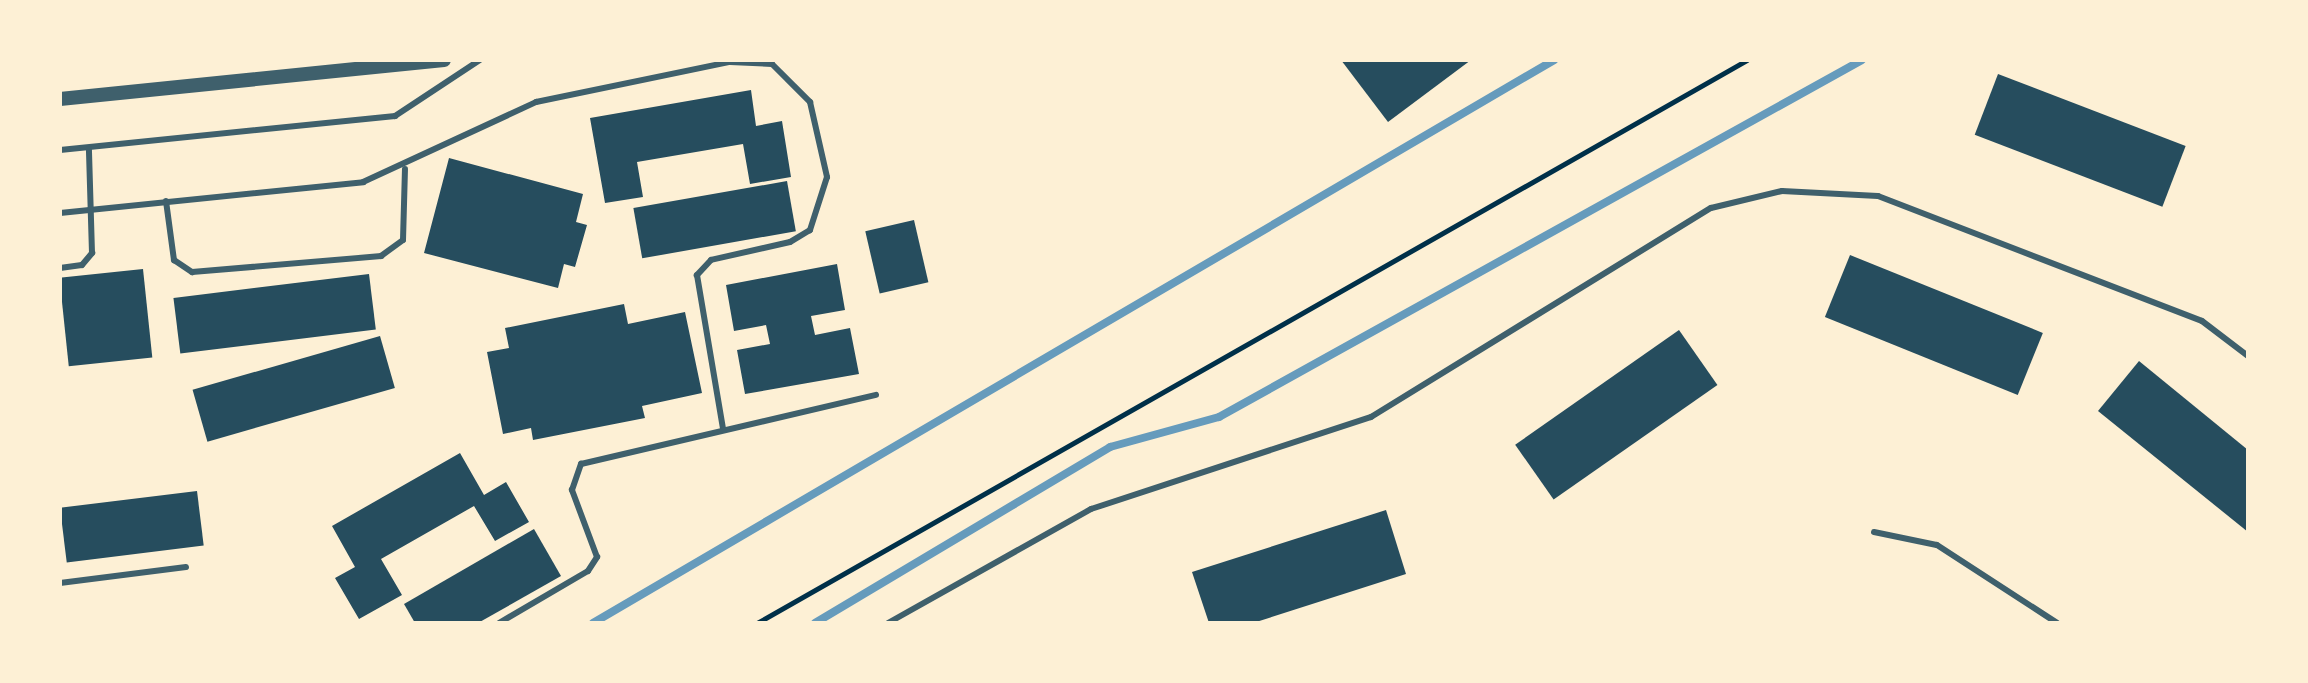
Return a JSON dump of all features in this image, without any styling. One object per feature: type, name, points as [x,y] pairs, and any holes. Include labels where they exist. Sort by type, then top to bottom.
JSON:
[{"type":"street","points":[[60,99],[444,60]]},
{"type":"lane","points":[[60,150],[395,116],[480,60]]},
{"type":"lane","points":[[60,213],[363,182],[405,169],[450,136],[536,102],[730,62],[772,64],[789,73],[810,102],[827,177],[824,197],[810,230],[790,242],[711,260],[697,275],[723,429]]},
{"type":"lane","points":[[60,268],[82,265],[92,253],[89,149]]},
{"type":"lane","points":[[166,201],[174,260],[192,272],[381,256],[403,240],[405,169]]},
{"type":"lane","points":[[888,623],[1091,509],[1371,417],[1711,208],[1782,191],[1878,196],[2202,321],[2248,356]]},
{"type":"lane","points":[[499,623],[588,571],[597,557],[572,490],[581,464],[876,395]]},
{"type":"lane","points":[[1874,532],[1937,545],[2057,623]]},
{"type":"lane","points":[[60,583],[186,567]]},
{"type":"path","points":[[757,623],[1747,60]]},
{"type":"building","points":[[1341,60],[1471,60],[1388,122]]},
{"type":"building","points":[[1998,74],[2186,146],[2162,207],[1975,135]]},
{"type":"building","points":[[751,90],[756,126],[782,121],[791,177],[750,184],[743,144],[637,162],[643,197],[605,203],[590,118]]},
{"type":"building","points":[[449,158],[583,194],[576,222],[587,225],[575,267],[564,264],[558,288],[424,253]]},
{"type":"building","points":[[787,181],[796,231],[642,258],[633,208]]},
{"type":"building","points":[[914,220],[928,282],[880,294],[865,231]]},
{"type":"building","points":[[1850,255],[2043,333],[2018,395],[1825,317]]},
{"type":"building","points":[[837,264],[845,310],[811,316],[815,335],[850,328],[859,374],[745,394],[737,350],[770,344],[766,325],[734,331],[726,285]]},
{"type":"building","points":[[143,269],[152,358],[69,366],[60,278]]},
{"type":"building","points":[[369,274],[376,330],[180,354],[173,298]]},
{"type":"building","points":[[624,304],[628,324],[685,312],[702,393],[642,406],[645,418],[533,440],[531,428],[503,434],[487,352],[509,348],[505,328]]},
{"type":"building","points":[[1679,330],[1717,385],[1554,500],[1515,445]]},
{"type":"building","points":[[380,336],[395,388],[207,442],[193,390]]},
{"type":"building","points":[[2139,361],[2248,450],[2248,532],[2098,411]]},
{"type":"building","points":[[460,453],[484,495],[506,482],[529,522],[495,541],[474,506],[381,559],[402,595],[359,619],[335,578],[355,567],[332,526]]},
{"type":"building","points":[[197,491],[204,546],[67,562],[60,508]]},
{"type":"building","points":[[1386,510],[1406,574],[1253,623],[1209,623],[1192,572]]},
{"type":"building","points":[[534,529],[561,576],[478,623],[415,623],[404,604]]},
{"type":"waterway","points":[[593,623],[1554,60]]},
{"type":"waterway","points":[[815,623],[1110,447],[1219,417],[1862,60]]}]
